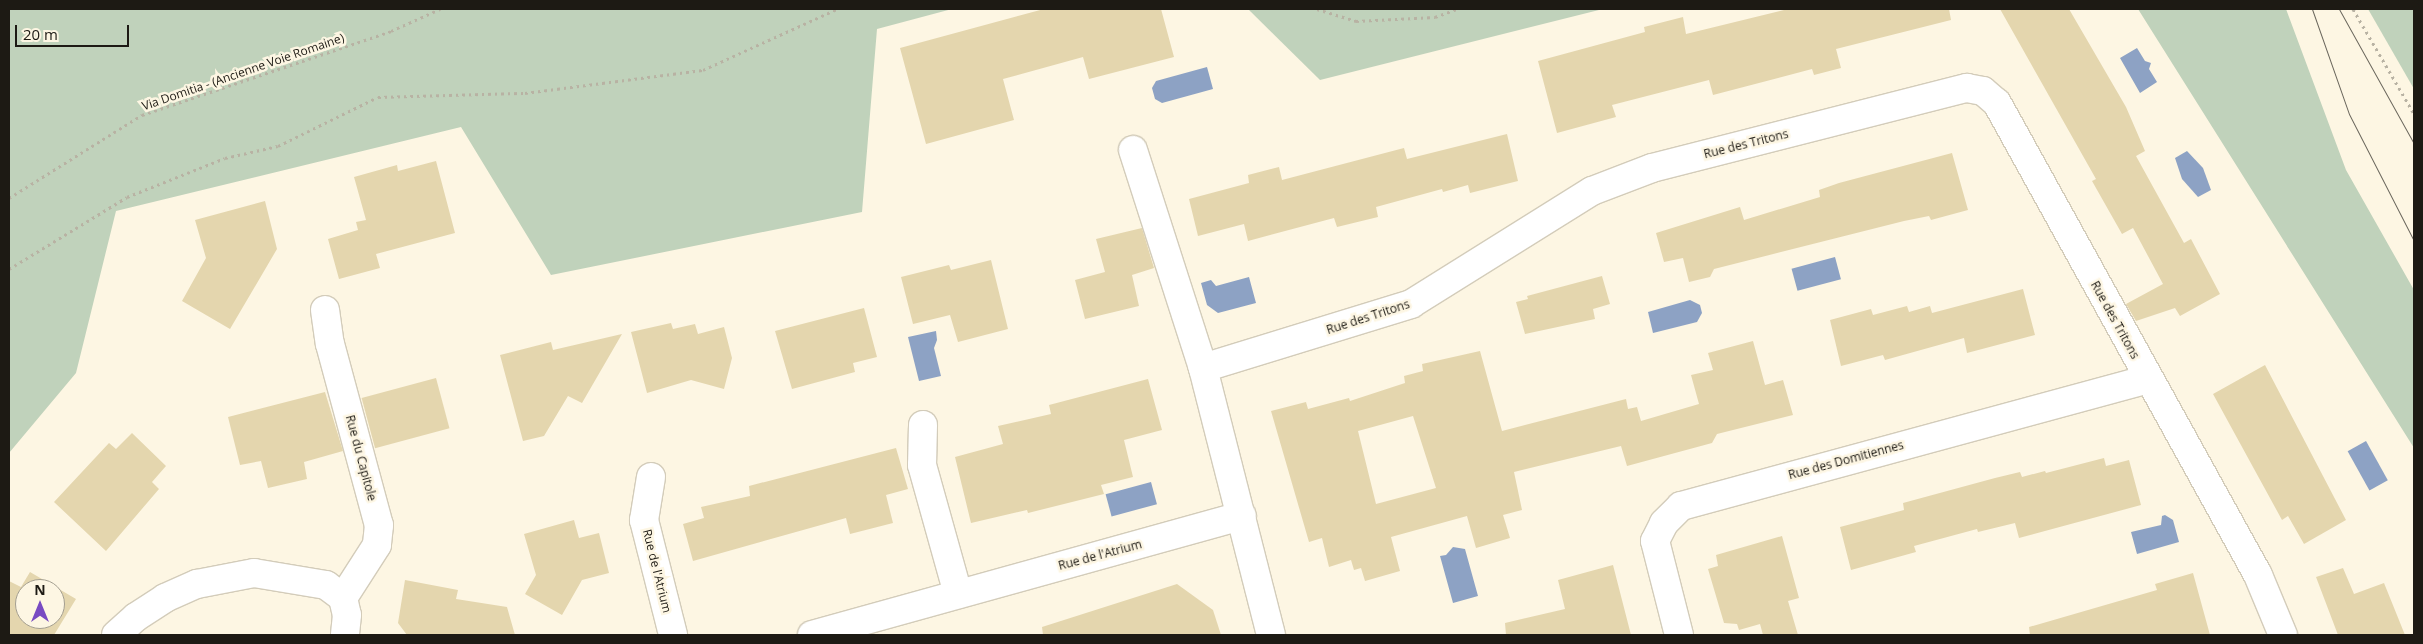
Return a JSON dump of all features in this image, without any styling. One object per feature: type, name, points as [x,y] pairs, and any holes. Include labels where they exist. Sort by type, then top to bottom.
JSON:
[{"type":"street","name":"Rue des Tritons","points":[[1203,368],[1411,304],[1592,191],[1643,172],[1966,88],[1983,91],[1997,103],[2258,575],[2283,635]]},
{"type":"street","points":[[1133,150],[1203,368],[1271,635]]},
{"type":"street","name":"Rue du Capitole","points":[[325,310],[330,344],[379,525],[377,545],[343,598]]},
{"type":"street","name":"Rue des Domitiennes","points":[[1679,635],[1655,541],[1664,523],[1681,506],[2148,379]]},
{"type":"street","points":[[923,425],[922,465],[958,594]]},
{"type":"street","name":"Rue de l'Atrium","points":[[651,477],[644,520],[673,635]]},
{"type":"street","name":"Rue de l'Atrium","points":[[812,635],[1242,516]]},
{"type":"street","points":[[116,635],[136,617],[165,598],[197,584],[228,575],[254,573],[326,585],[343,598],[347,615],[345,635]]},
{"type":"path","name":"Via Domitia - (Ancienne Voie Romaine)","points":[[9,198],[142,115],[391,31],[440,9]]},
{"type":"path","points":[[9,270],[127,197],[225,158],[278,146],[378,97],[525,93],[703,70],[837,9]]},
{"type":"path","points":[[1317,9],[1356,21],[1435,17],[1457,9]]},
{"type":"path","points":[[2353,9],[2414,114]]},
{"type":"green space","points":[[9,9],[952,9],[877,29],[862,212],[551,275],[461,127],[116,211],[76,373],[9,453]]},
{"type":"green space","points":[[1248,9],[1603,9],[1320,80]]},
{"type":"green space","points":[[2138,9],[2286,9],[2346,170],[2414,290],[2414,448]]},
{"type":"green space","points":[[2368,9],[2414,9],[2414,89]]},
{"type":"water","points":[[2137,48],[2145,61],[2151,63],[2149,69],[2157,82],[2140,93],[2120,58]]},
{"type":"water","points":[[1207,67],[1213,89],[1162,103],[1155,99],[1152,88],[1156,81]]},
{"type":"water","points":[[2187,151],[2203,168],[2211,190],[2198,197],[2182,179],[2175,158]]},
{"type":"water","points":[[1835,257],[1841,279],[1797,291],[1792,269]]},
{"type":"water","points":[[1249,277],[1256,303],[1218,313],[1207,305],[1201,283],[1211,280],[1216,286]]},
{"type":"water","points":[[1690,300],[1700,305],[1702,313],[1697,322],[1653,333],[1648,312]]},
{"type":"water","points":[[936,331],[937,340],[934,348],[941,376],[919,381],[908,337]]},
{"type":"water","points":[[2366,441],[2388,480],[2369,491],[2348,451]]},
{"type":"water","points":[[1151,482],[1157,504],[1112,516],[1106,494]]},
{"type":"water","points":[[2165,515],[2173,520],[2179,542],[2137,554],[2131,532],[2161,525],[2162,516]]},
{"type":"water","points":[[1453,547],[1465,549],[1478,596],[1453,603],[1440,556],[1446,555]]},
{"type":"building","points":[[1044,9],[1161,9],[1174,57],[1089,79],[1083,57],[1003,79],[1014,120],[926,144],[900,48]]},
{"type":"building","points":[[1788,9],[1949,9],[1951,20],[1836,49],[1841,68],[1814,75],[1812,69],[1713,95],[1709,80],[1612,105],[1616,117],[1557,133],[1538,61],[1645,32],[1644,27],[1683,17],[1686,34]]},
{"type":"building","points":[[2000,9],[2069,9],[2126,107],[2145,151],[2136,156],[2184,243],[2191,239],[2220,294],[2180,316],[2175,308],[2136,321],[2126,304],[2163,284],[2133,228],[2122,234],[2092,181],[2096,179]]},
{"type":"building","points":[[1507,134],[1518,181],[1470,193],[1468,185],[1443,192],[1442,189],[1376,207],[1378,217],[1337,227],[1334,218],[1248,241],[1244,224],[1198,236],[1189,199],[1249,183],[1248,175],[1279,167],[1282,180],[1404,148],[1407,159]]},
{"type":"building","points":[[1952,153],[1968,210],[1931,220],[1929,216],[1904,221],[1714,269],[1710,277],[1689,282],[1683,258],[1664,262],[1656,233],[1740,207],[1744,220],[1820,197],[1819,190],[1839,183]]},
{"type":"building","points":[[436,161],[455,233],[376,254],[380,268],[339,279],[328,239],[358,230],[356,222],[366,220],[354,177],[397,165],[398,171]]},
{"type":"building","points":[[265,201],[277,249],[230,329],[182,301],[206,258],[195,220]]},
{"type":"building","points":[[1142,228],[1154,268],[1132,275],[1139,306],[1085,319],[1075,280],[1105,272],[1096,239]]},
{"type":"building","points":[[991,260],[1008,329],[958,342],[950,315],[913,324],[901,277],[949,265],[951,270]]},
{"type":"building","points":[[1602,276],[1610,304],[1593,309],[1595,319],[1525,334],[1516,302],[1528,299],[1527,296]]},
{"type":"building","points":[[2023,289],[2035,335],[1967,353],[1964,338],[1885,360],[1883,355],[1841,366],[1830,320],[1871,309],[1873,315],[1907,306],[1909,312],[1930,306],[1932,313]]},
{"type":"building","points":[[864,308],[877,357],[853,363],[855,372],[792,389],[775,331]]},
{"type":"building","points":[[671,323],[673,329],[695,324],[698,334],[724,327],[732,358],[724,389],[691,380],[647,393],[631,332]]},
{"type":"building","points":[[622,334],[582,403],[568,396],[544,436],[523,441],[500,355],[551,342],[553,350]]},
{"type":"building","points":[[1753,341],[1765,385],[1783,380],[1793,415],[1717,434],[1712,443],[1627,466],[1621,446],[1514,472],[1522,510],[1503,515],[1510,538],[1476,548],[1467,516],[1391,537],[1400,571],[1365,581],[1361,568],[1354,570],[1351,560],[1329,567],[1322,538],[1309,542],[1271,411],[1306,402],[1308,409],[1349,398],[1350,401],[1405,383],[1404,376],[1423,371],[1422,364],[1480,351],[1502,431],[1626,399],[1628,409],[1637,407],[1641,421],[1699,404],[1691,375],[1713,370],[1708,353]],"holes":[[[1413,416],[1436,488],[1376,504],[1358,431]]]},
{"type":"building","points":[[2265,365],[2346,520],[2304,544],[2288,516],[2282,520],[2213,394]]},
{"type":"building","points":[[436,378],[449,428],[375,448],[362,398]]},
{"type":"building","points":[[1148,379],[1162,430],[1124,440],[1133,477],[1101,485],[1104,494],[1028,513],[1027,510],[971,523],[955,457],[1003,444],[998,426],[1051,414],[1049,405]]},
{"type":"building","points":[[325,392],[343,451],[304,462],[307,479],[268,488],[261,461],[240,465],[228,417]]},
{"type":"building","points":[[132,433],[166,466],[152,482],[159,489],[106,551],[54,502],[109,443],[116,449]]},
{"type":"building","points":[[896,448],[908,489],[886,495],[893,523],[850,534],[846,518],[693,561],[683,524],[704,518],[701,507],[750,496],[749,486]]},
{"type":"building","points":[[2104,458],[2106,466],[2129,460],[2141,505],[2019,538],[2015,523],[1978,532],[1977,529],[1914,546],[1916,552],[1851,570],[1840,527],[1904,510],[1903,503],[1995,478],[2020,472],[2022,477],[2045,471],[2046,473]]},
{"type":"building","points":[[574,520],[579,538],[599,533],[609,573],[582,580],[562,615],[525,594],[536,575],[524,534]]},
{"type":"building","points":[[1782,536],[1799,598],[1788,601],[1798,635],[1763,635],[1760,624],[1739,630],[1737,624],[1724,623],[1708,569],[1718,566],[1716,555]]},
{"type":"building","points":[[1613,565],[1631,635],[1506,635],[1505,623],[1565,609],[1558,580]]},
{"type":"building","points":[[2343,568],[2354,594],[2384,583],[2405,635],[2338,635],[2316,577]]},
{"type":"building","points":[[30,572],[42,579],[26,579]]},
{"type":"building","points":[[2193,573],[2210,635],[2030,635],[2029,627],[2157,590],[2155,584]]},
{"type":"building","points":[[405,580],[458,590],[456,599],[507,607],[515,635],[407,635],[398,623]]},
{"type":"building","points":[[9,581],[15,584],[15,629],[58,629],[54,635],[9,635]]},
{"type":"building","points":[[1177,584],[1213,610],[1221,635],[1043,635],[1042,627]]},
{"type":"building","points":[[65,593],[76,599],[65,617]]},
{"type":"tram line","points":[[2312,9],[2349,114],[2414,241]]},
{"type":"tram line","points":[[2339,9],[2414,144]]}]
